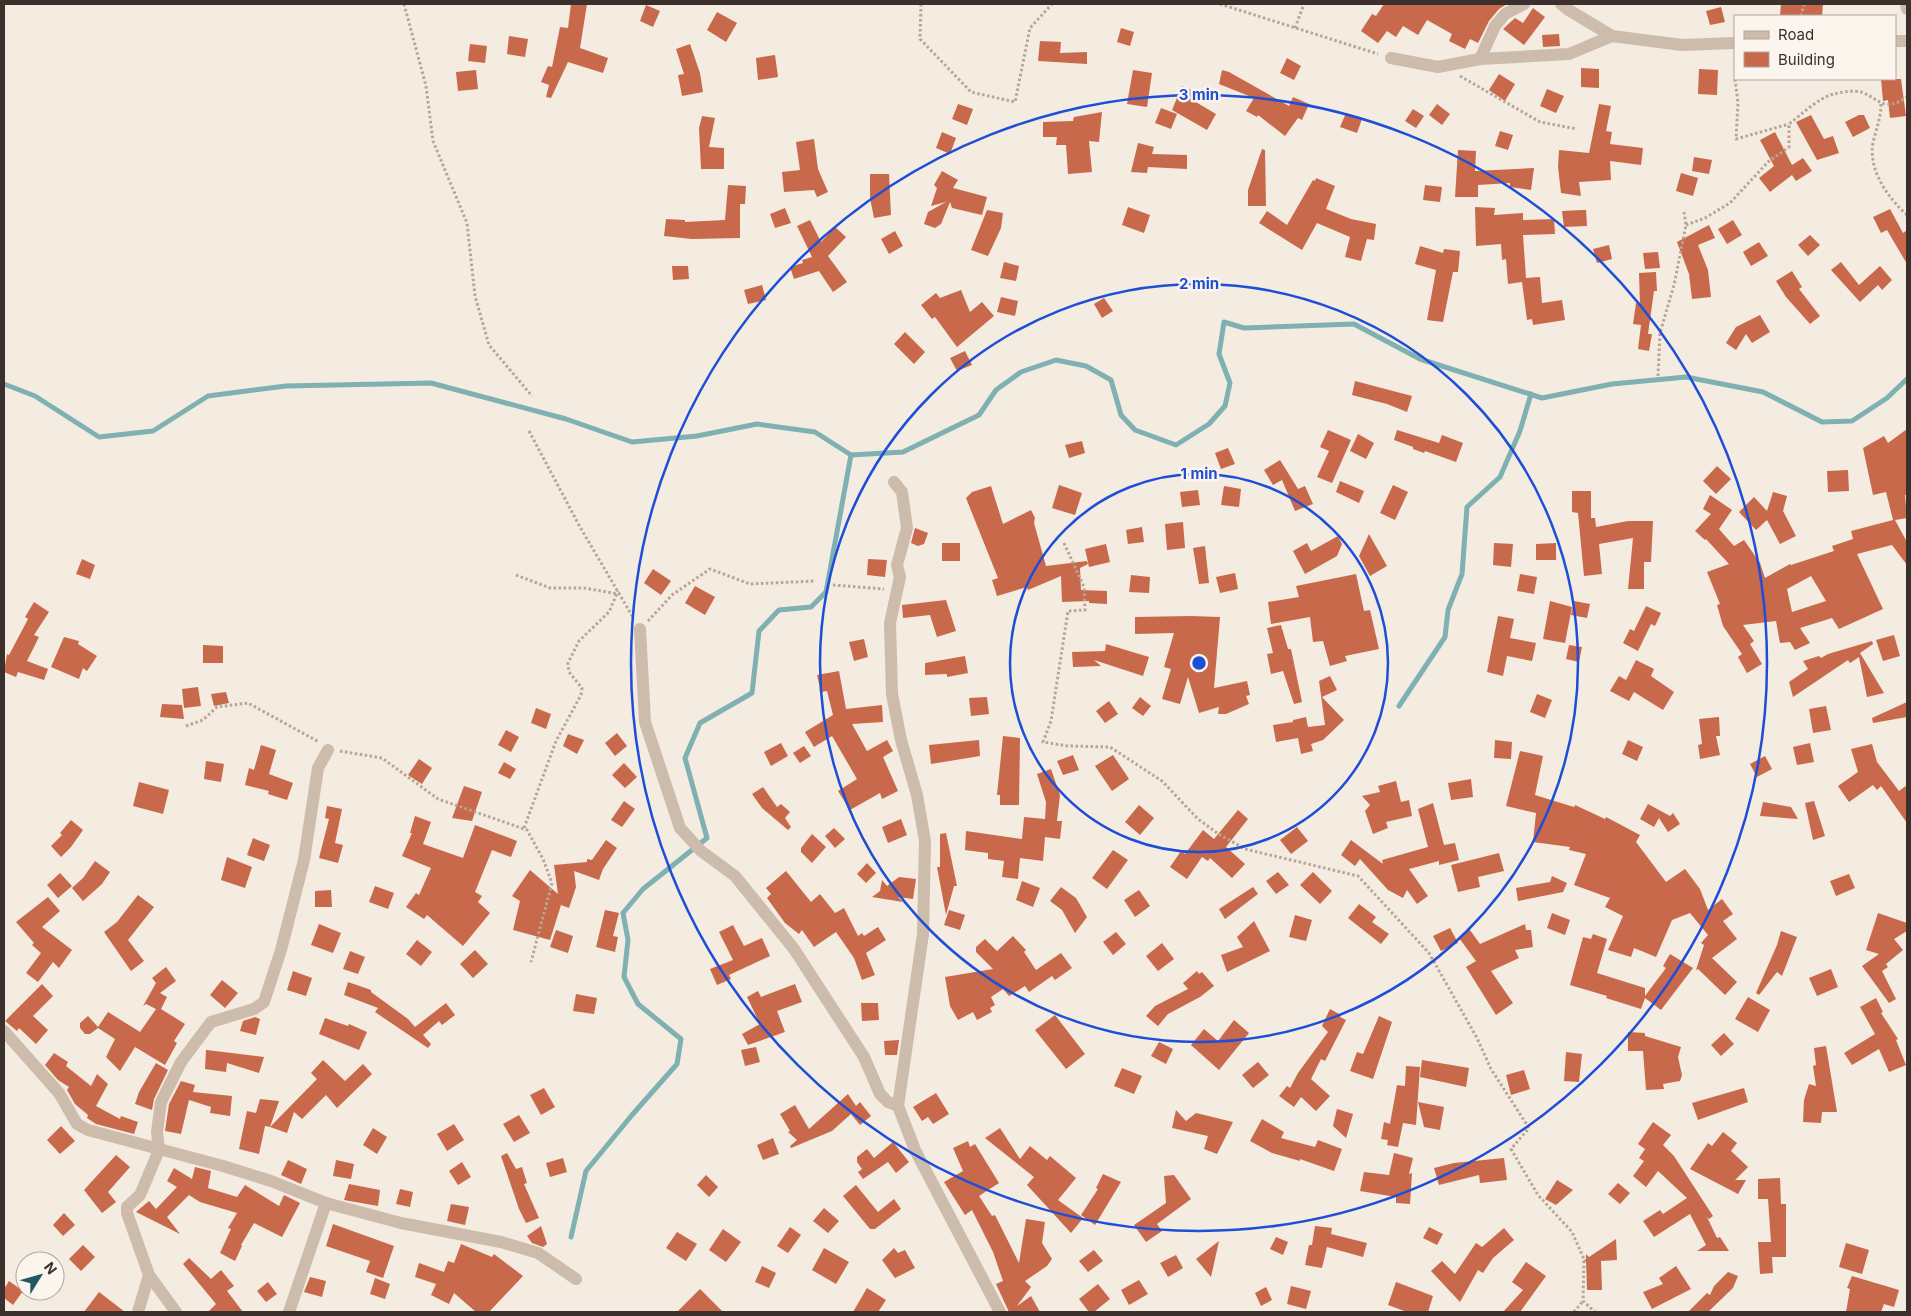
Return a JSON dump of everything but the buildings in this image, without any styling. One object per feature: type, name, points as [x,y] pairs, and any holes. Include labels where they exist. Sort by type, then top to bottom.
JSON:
[{"type":"street","points":[[1480,59],[1495,26],[1504,14],[1524,4]]},
{"type":"street","points":[[1561,4],[1567,10],[1612,36],[1682,45],[1734,43]]},
{"type":"street","points":[[1906,4],[1907,10]]},
{"type":"street","points":[[1391,58],[1438,67],[1480,59],[1569,54],[1612,36]]},
{"type":"street","points":[[894,482],[902,492],[907,528],[897,566],[900,577],[891,609],[892,694],[901,740],[917,795],[925,841],[923,934],[898,1106],[915,1150],[1000,1312]]},
{"type":"street","points":[[640,629],[645,722],[680,828],[700,851],[735,876],[794,949],[864,1056],[880,1094],[888,1102],[898,1106]]},
{"type":"street","points":[[176,1312],[149,1275],[126,1207],[140,1195],[159,1150],[157,1132],[162,1098],[181,1062],[211,1022],[217,1018],[254,1009],[264,1002],[281,950],[304,860],[318,768],[328,750]]},
{"type":"street","points":[[4,1031],[59,1093],[77,1124],[88,1130],[271,1181],[326,1203],[401,1223],[501,1242],[538,1253],[576,1279]]},
{"type":"street","points":[[289,1312],[326,1203]]},
{"type":"street","points":[[138,1312],[149,1275]]},
{"type":"path","points":[[404,4],[426,86],[433,141],[467,223],[475,296],[489,346],[532,396]]},
{"type":"path","points":[[921,4],[920,39],[971,92],[1015,102],[1030,28],[1052,4]]},
{"type":"path","points":[[1220,4],[1391,58]]},
{"type":"path","points":[[1295,28],[1304,4]]},
{"type":"path","points":[[1445,66],[1471,84],[1540,122],[1577,129]]},
{"type":"path","points":[[1735,80],[1738,103],[1736,139],[1789,124],[1833,94],[1861,92],[1880,104],[1900,102],[1907,97]]},
{"type":"path","points":[[1880,104],[1881,117],[1873,145],[1875,172],[1907,215]]},
{"type":"path","points":[[1686,225],[1705,218],[1730,203],[1768,162],[1789,147],[1789,124]]},
{"type":"path","points":[[1658,376],[1660,332],[1674,285],[1686,225],[1684,212]]},
{"type":"path","points":[[529,431],[580,527],[640,629],[672,595],[710,569],[750,584],[815,581]]},
{"type":"path","points":[[1064,543],[1084,587],[1085,610],[1068,611],[1051,721],[1043,742],[1110,747],[1162,780],[1198,819],[1217,833],[1245,849],[1358,876],[1429,953],[1477,1038],[1495,1076],[1529,1128],[1511,1149],[1538,1195],[1572,1232],[1584,1260],[1584,1301],[1574,1312]]},
{"type":"path","points":[[516,575],[550,588],[618,591]]},
{"type":"path","points":[[833,585],[897,590]]},
{"type":"path","points":[[524,828],[556,740],[581,695],[582,688],[569,672],[568,663],[579,641],[609,612],[618,591]]},
{"type":"path","points":[[186,726],[203,720],[217,707],[248,703],[305,734],[328,750],[382,758],[438,799],[524,828],[529,833],[543,859],[552,883],[531,962]]},
{"type":"path","points":[[1584,1301],[1595,1312]]},
{"type":"waterway","points":[[4,384],[35,396],[99,437],[153,431],[208,396],[286,386],[431,383],[566,419],[632,442],[697,436],[757,424],[815,432],[851,455],[903,452],[979,415],[996,390],[1021,372],[1056,360],[1086,366],[1111,380],[1121,415],[1135,430],[1176,445],[1209,424],[1225,406],[1230,383],[1219,354],[1224,322],[1244,328],[1354,324],[1420,359],[1542,398],[1612,384],[1686,377],[1763,392],[1822,422],[1852,421],[1887,398],[1907,379]]},
{"type":"waterway","points":[[1399,706],[1445,637],[1448,610],[1462,574],[1467,507],[1500,477],[1520,431],[1531,394]]},
{"type":"waterway","points":[[571,1237],[586,1171],[677,1064],[681,1039],[638,1004],[624,977],[628,940],[623,913],[643,889],[707,838],[685,758],[700,723],[752,693],[759,631],[779,610],[811,607],[826,592],[851,455]]}]
